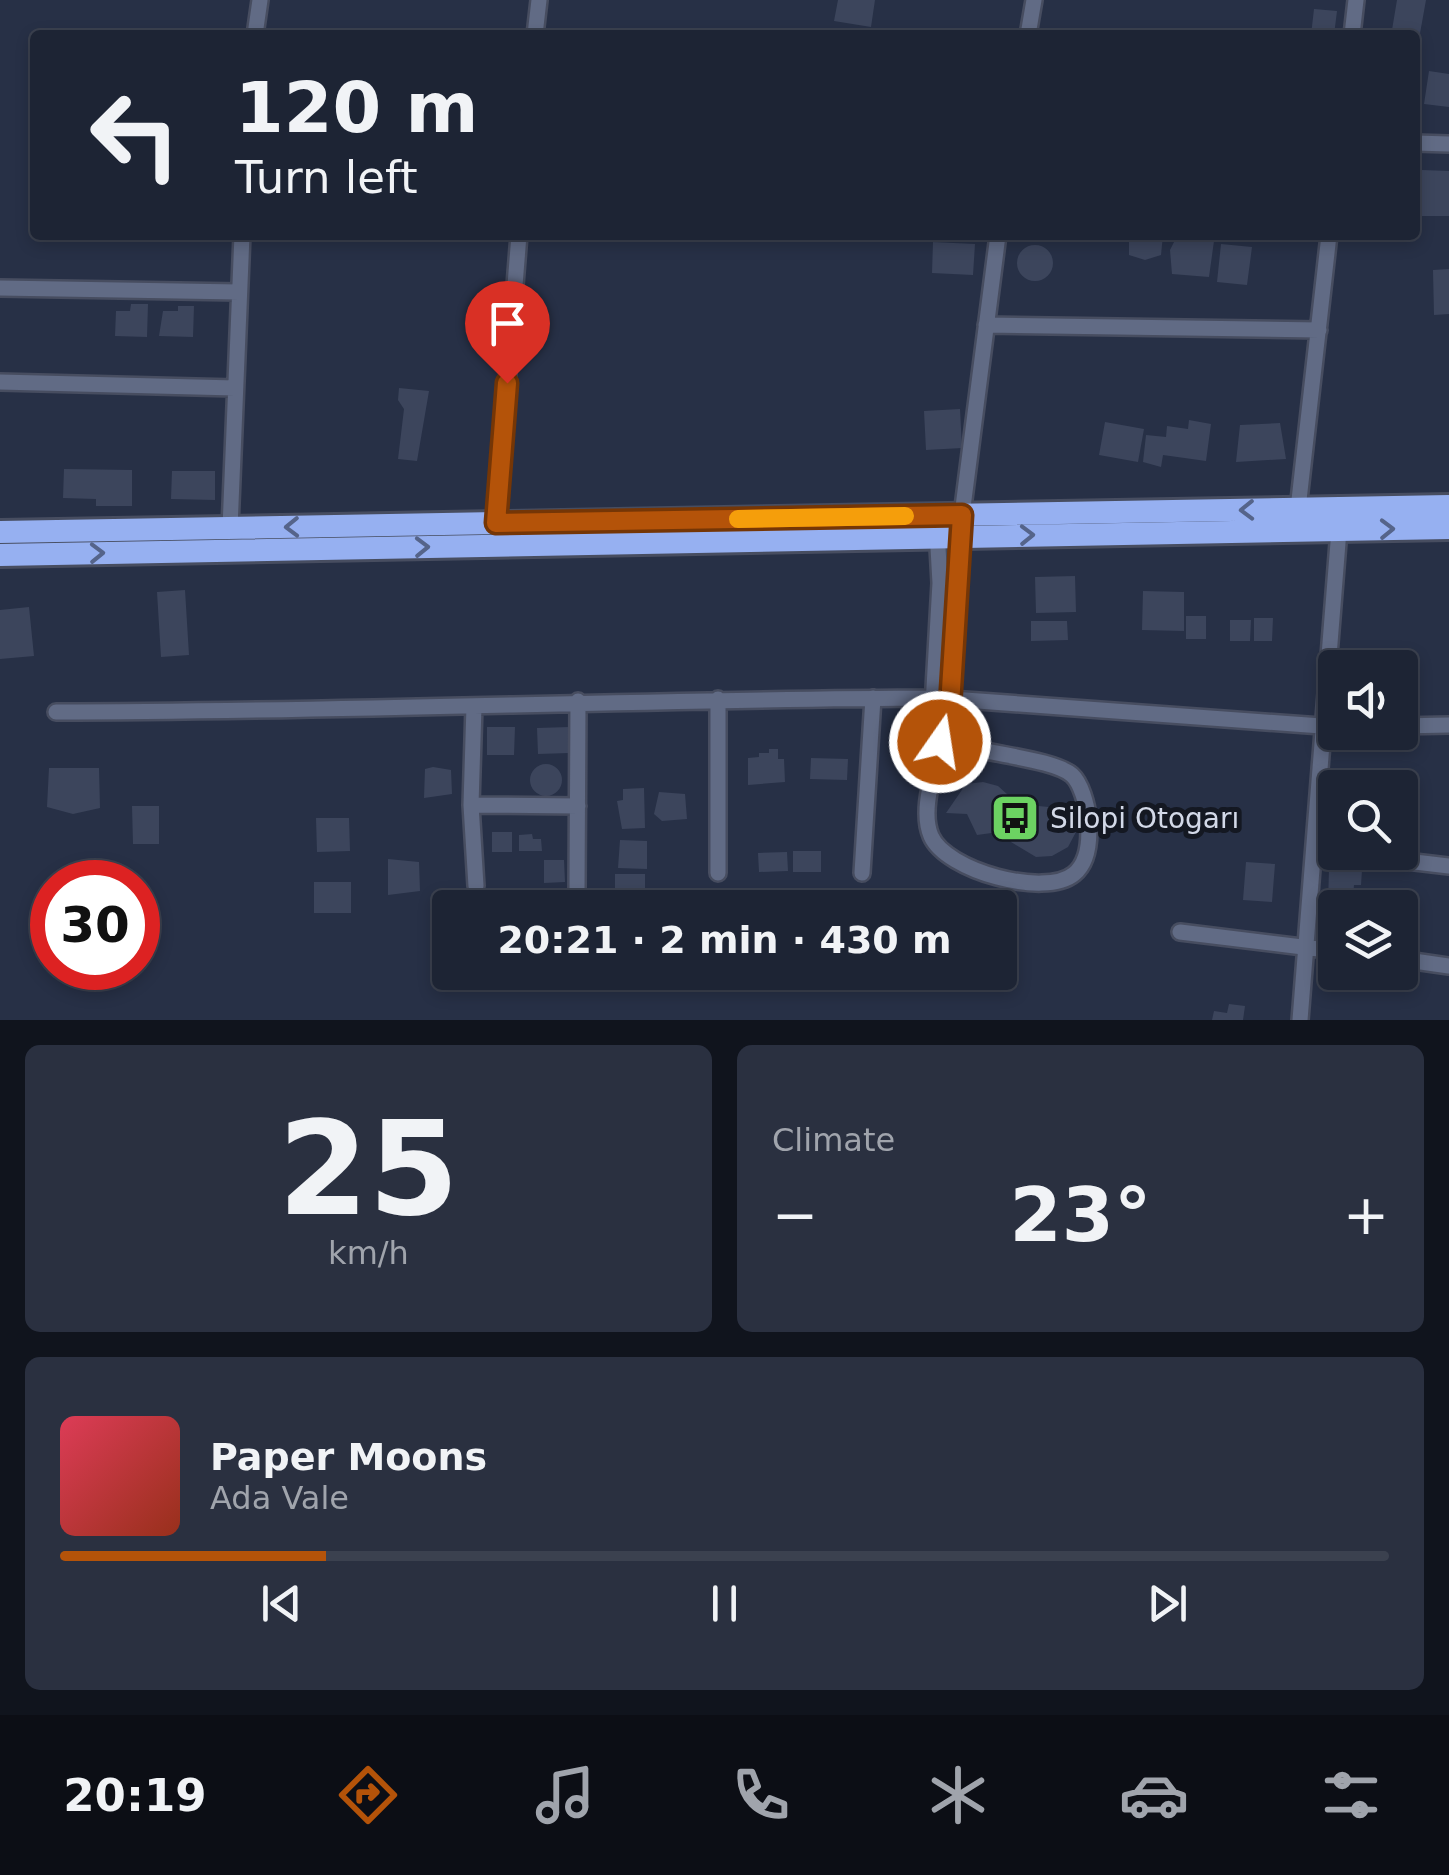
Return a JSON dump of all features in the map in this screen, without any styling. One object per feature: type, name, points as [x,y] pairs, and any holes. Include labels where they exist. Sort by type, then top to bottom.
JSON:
[{"type":"highway","points":[[963,526],[1298,509],[1449,506]]},
{"type":"highway","points":[[0,532],[496,523],[1449,528]]},
{"type":"highway","points":[[0,555],[936,526]]},
{"type":"street","points":[[256,30],[260,0]]},
{"type":"street","points":[[536,30],[539,0]]},
{"type":"street","points":[[1029,30],[1034,0]]},
{"type":"street","points":[[1353,30],[1356,0]]},
{"type":"street","points":[[1420,142],[1449,144]]},
{"type":"street","points":[[230,528],[242,240]]},
{"type":"street","points":[[496,523],[518,240]]},
{"type":"street","points":[[942,699],[997,240]]},
{"type":"street","points":[[1298,509],[1328,240]]},
{"type":"street","points":[[0,288],[239,292]]},
{"type":"street","points":[[986,325],[1318,330]]},
{"type":"street","points":[[0,382],[235,388]]},
{"type":"street","points":[[936,526],[942,699],[949,721],[941,738],[928,805],[931,836],[958,865],[986,875],[1054,884],[1074,874],[1085,859],[1090,834],[1087,808],[1074,776],[1056,767],[969,750],[941,738]]},
{"type":"street","points":[[1334,650],[1339,530]]},
{"type":"street","points":[[718,698],[718,872]]},
{"type":"street","points":[[862,874],[874,698]]},
{"type":"street","points":[[56,712],[874,698],[942,699],[1318,726]]},
{"type":"street","points":[[577,890],[578,701]]},
{"type":"street","points":[[474,706],[471,805],[476,886]]},
{"type":"street","points":[[1418,726],[1449,725]]},
{"type":"street","points":[[1300,1020],[1327,750]]},
{"type":"street","points":[[471,805],[578,806]]},
{"type":"street","points":[[1314,850],[1449,866]]},
{"type":"street","points":[[1180,932],[1318,949]]},
{"type":"street","points":[[1418,962],[1449,966]]},
{"type":"building","points":[[838,0],[875,0],[871,27],[834,21]]},
{"type":"building","points":[[1397,0],[1426,0],[1420,33],[1420,30],[1392,30]]},
{"type":"building","points":[[1314,9],[1337,11],[1335,30],[1312,30]]},
{"type":"building","points":[[1429,71],[1449,74],[1449,107],[1424,104]]},
{"type":"building","points":[[1422,170],[1449,171],[1449,216],[1422,216]]},
{"type":"building","points":[[1129,240],[1162,240],[1161,255],[1145,260],[1129,255]]},
{"type":"building","points":[[1175,240],[1214,241],[1209,277],[1172,274],[1170,250]]},
{"type":"building","points":[[933,242],[975,244],[973,275],[932,273]]},
{"type":"building","points":[[1221,244],[1252,247],[1247,285],[1217,282]]},
{"type":"building","points":[[1035,245],[1048,250],[1053,263],[1048,276],[1035,281],[1022,276],[1017,263],[1022,250]]},
{"type":"building","points":[[1449,269],[1449,314],[1434,315],[1433,270]]},
{"type":"building","points":[[131,304],[148,304],[147,337],[115,336],[116,311],[130,311]]},
{"type":"building","points":[[178,306],[194,306],[193,337],[159,336],[163,311],[178,311]]},
{"type":"building","points":[[399,388],[429,391],[417,461],[398,459],[404,409],[398,400]]},
{"type":"building","points":[[960,409],[962,448],[926,450],[924,411]]},
{"type":"building","points":[[1189,420],[1211,424],[1206,461],[1163,455],[1161,467],[1143,462],[1146,435],[1166,437],[1167,426],[1188,429]]},
{"type":"building","points":[[1105,422],[1144,429],[1138,462],[1099,455]]},
{"type":"building","points":[[1280,423],[1286,459],[1236,462],[1240,425]]},
{"type":"building","points":[[64,469],[132,470],[132,506],[96,506],[96,499],[63,498]]},
{"type":"building","points":[[172,471],[215,471],[215,500],[171,499]]},
{"type":"building","points":[[1075,576],[1076,612],[1036,613],[1035,577]]},
{"type":"building","points":[[185,590],[189,655],[161,657],[157,592]]},
{"type":"building","points":[[1143,591],[1184,592],[1184,631],[1142,630]]},
{"type":"building","points":[[29,607],[34,656],[0,659],[0,610]]},
{"type":"building","points":[[1186,616],[1206,616],[1206,639],[1186,639]]},
{"type":"building","points":[[1254,618],[1273,618],[1272,641],[1254,641]]},
{"type":"building","points":[[1230,620],[1251,620],[1250,641],[1230,641]]},
{"type":"building","points":[[1031,621],[1067,621],[1068,640],[1031,641]]},
{"type":"building","points":[[487,727],[515,727],[514,755],[487,755]]},
{"type":"building","points":[[569,727],[569,753],[538,754],[537,728]]},
{"type":"building","points":[[769,749],[778,749],[778,759],[784,759],[785,782],[748,785],[748,758],[769,753]]},
{"type":"building","points":[[811,758],[848,759],[847,780],[810,779]]},
{"type":"building","points":[[546,764],[558,768],[562,780],[558,792],[546,796],[534,792],[530,780],[534,768]]},
{"type":"building","points":[[49,768],[99,768],[100,808],[73,814],[47,807]]},
{"type":"building","points":[[425,769],[451,770],[452,794],[424,798]]},
{"type":"building","name":"Silopi Otogarı","points":[[983,782],[998,786],[1018,804],[1059,808],[1063,822],[1072,823],[1076,832],[1068,847],[1052,856],[1036,857],[1011,842],[1006,831],[977,835],[967,814],[946,813],[966,784]]},
{"type":"building","points":[[644,788],[645,828],[622,829],[617,801],[623,800],[623,789]]},
{"type":"building","points":[[659,792],[685,794],[687,819],[662,821],[654,814]]},
{"type":"building","points":[[132,806],[159,806],[159,844],[133,844]]},
{"type":"building","points":[[316,818],[349,818],[350,851],[317,852]]},
{"type":"building","points":[[492,832],[512,832],[512,852],[492,852]]},
{"type":"building","points":[[532,834],[533,839],[541,839],[542,851],[519,851],[519,835]]},
{"type":"building","points":[[620,840],[647,841],[647,869],[618,868]]},
{"type":"building","points":[[793,851],[821,851],[821,872],[793,872]]},
{"type":"building","points":[[787,852],[788,871],[759,872],[758,853]]},
{"type":"building","points":[[388,859],[419,862],[420,891],[388,895]]},
{"type":"building","points":[[544,860],[564,860],[565,882],[544,883]]},
{"type":"building","points":[[1246,862],[1275,864],[1272,902],[1243,900]]},
{"type":"building","points":[[1329,870],[1362,870],[1361,885],[1354,885],[1354,890],[1328,890]]},
{"type":"building","points":[[615,874],[645,874],[645,890],[615,890]]},
{"type":"building","points":[[314,882],[351,882],[351,913],[314,913]]},
{"type":"building","points":[[1229,1004],[1245,1006],[1243,1020],[1212,1020],[1214,1011],[1227,1013]]},
{"type":"slow traffic","points":[[738,519],[905,516]]},
{"type":"place","name":"Silopi Otogarı","points":[[1015,818]]},
{"type":"route","points":[[507,383],[496,523],[962,515],[949,721],[940,742]]}]
